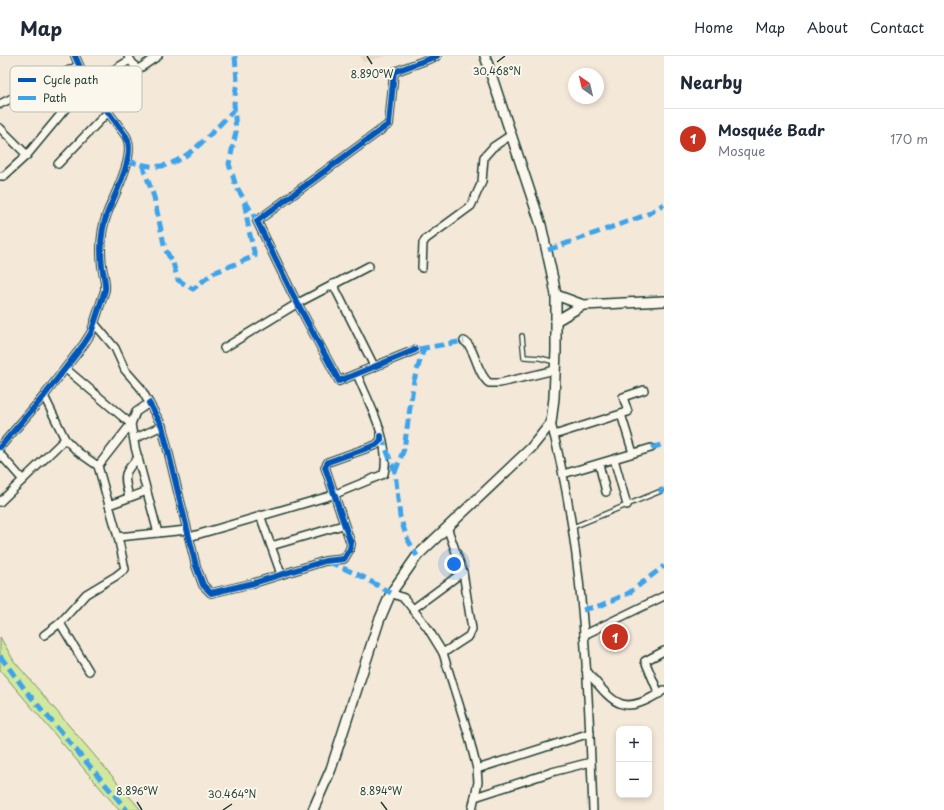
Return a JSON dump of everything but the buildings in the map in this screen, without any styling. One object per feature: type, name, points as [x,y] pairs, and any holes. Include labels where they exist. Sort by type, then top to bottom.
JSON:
[{"type":"main road","points":[[313,810],[331,769],[379,621],[391,593],[417,556],[531,448],[551,423],[556,366],[556,295],[548,250],[485,56]]},
{"type":"main road","points":[[556,295],[583,305],[664,301]]},
{"type":"main road","points":[[556,321],[583,305]]},
{"type":"street","points":[[74,56],[78,66]]},
{"type":"street","points":[[142,67],[158,56]]},
{"type":"street","points":[[415,350],[339,381],[256,221],[389,124],[394,72],[437,56]]},
{"type":"street","points":[[119,66],[129,58]]},
{"type":"street","points":[[0,104],[10,99]]},
{"type":"street","points":[[0,176],[4,176],[27,155],[63,112]]},
{"type":"street","points":[[0,447],[66,369],[91,333],[106,282],[101,254],[106,216],[129,152],[130,145],[126,136],[108,112],[58,164]]},
{"type":"street","points":[[0,128],[27,155]]},
{"type":"street","points":[[422,268],[423,243],[426,239],[472,206],[482,182],[484,157],[493,147],[511,135]]},
{"type":"street","points":[[224,348],[298,303],[369,266]]},
{"type":"street","points":[[333,284],[374,366]]},
{"type":"street","points":[[94,323],[115,348],[125,370],[140,387],[162,426],[196,566],[203,585],[211,593],[325,561],[344,559],[350,549],[351,544],[333,495],[325,467],[328,462],[376,445],[381,440],[381,436]]},
{"type":"street","points":[[464,341],[468,344],[480,374],[489,383],[500,384],[556,366]]},
{"type":"street","points":[[66,369],[131,424],[138,458],[158,533]]},
{"type":"street","points":[[118,537],[158,533],[188,533],[333,495],[379,478],[384,474],[385,467],[381,436],[356,374]]},
{"type":"street","points":[[554,435],[628,412],[623,398],[644,390]]},
{"type":"street","points":[[44,396],[65,439],[78,452],[98,466],[118,537],[124,570],[86,594],[60,623],[44,635]]},
{"type":"street","points":[[98,466],[131,424],[136,412],[149,403]]},
{"type":"street","points":[[621,414],[633,453]]},
{"type":"street","points":[[551,423],[563,474],[573,528],[582,598],[593,810]]},
{"type":"street","points":[[134,439],[162,426]]},
{"type":"street","points":[[0,502],[65,439]]},
{"type":"street","points":[[563,474],[651,448]]},
{"type":"street","points":[[0,454],[23,480]]},
{"type":"street","points":[[129,497],[125,474],[127,469],[138,458]]},
{"type":"street","points":[[614,459],[626,505]]},
{"type":"street","points":[[599,464],[606,492]]},
{"type":"street","points":[[109,505],[147,491]]},
{"type":"street","points":[[260,515],[281,574]]},
{"type":"street","points":[[271,546],[344,525]]},
{"type":"street","points":[[443,653],[469,636],[471,633],[463,572],[447,527]]},
{"type":"street","points":[[413,609],[463,572]]},
{"type":"street","points":[[391,593],[404,598],[443,653],[468,733],[477,769],[478,782],[472,810]]},
{"type":"street","points":[[584,635],[664,596]]},
{"type":"street","points":[[60,623],[89,671]]},
{"type":"street","points":[[586,670],[609,698],[620,704],[628,706],[647,701],[662,692],[645,661],[664,651]]},
{"type":"street","points":[[477,769],[590,733]]},
{"type":"street","points":[[475,797],[552,772],[591,762]]},
{"type":"lane","points":[[522,336],[524,357],[540,358],[556,366]]},
{"type":"lane","points":[[573,528],[661,491]]},
{"type":"shaded area","points":[[360,56],[387,56],[363,62]]},
{"type":"green space","points":[[0,637],[14,661],[141,810],[119,810],[0,670]]},
{"type":"marked path","points":[[235,56],[237,81],[234,103],[236,132],[229,164],[236,186],[257,221]]},
{"type":"marked path","points":[[127,161],[144,165],[161,166],[181,159],[210,135],[234,110]]},
{"type":"marked path","points":[[142,164],[154,197],[165,249],[173,263],[178,280],[193,289],[213,273],[255,256],[244,200]]},
{"type":"marked path","points":[[548,250],[646,215],[664,204]]},
{"type":"marked path","points":[[419,349],[464,341]]},
{"type":"marked path","points":[[395,472],[404,449],[414,380],[424,348]]},
{"type":"marked path","points":[[381,436],[395,472],[400,517],[407,538],[417,556]]},
{"type":"marked path","points":[[651,448],[664,444]]},
{"type":"marked path","points":[[664,489],[661,491],[664,490]]},
{"type":"marked path","points":[[329,562],[361,576],[391,593]]},
{"type":"marked path","points":[[583,610],[602,605],[629,593],[664,566]]},
{"type":"marked path","points":[[0,656],[26,691],[127,810]]},
{"type":"cycle path","points":[[75,56],[79,66]]},
{"type":"cycle path","points":[[415,350],[339,381],[293,295],[257,221],[389,124],[394,72],[437,56]]},
{"type":"cycle path","points":[[0,447],[44,396],[84,344],[91,333],[105,290],[101,260],[102,233],[107,214],[119,186],[129,154],[129,144],[126,136],[108,112]]},
{"type":"cycle path","points":[[149,403],[162,426],[196,566],[203,585],[211,593],[254,583],[325,561],[344,559],[350,549],[351,544],[325,467],[328,462],[376,445],[381,440],[381,436]]},
{"type":"place","name":"Mosquée Badr","points":[[615,637]]}]
